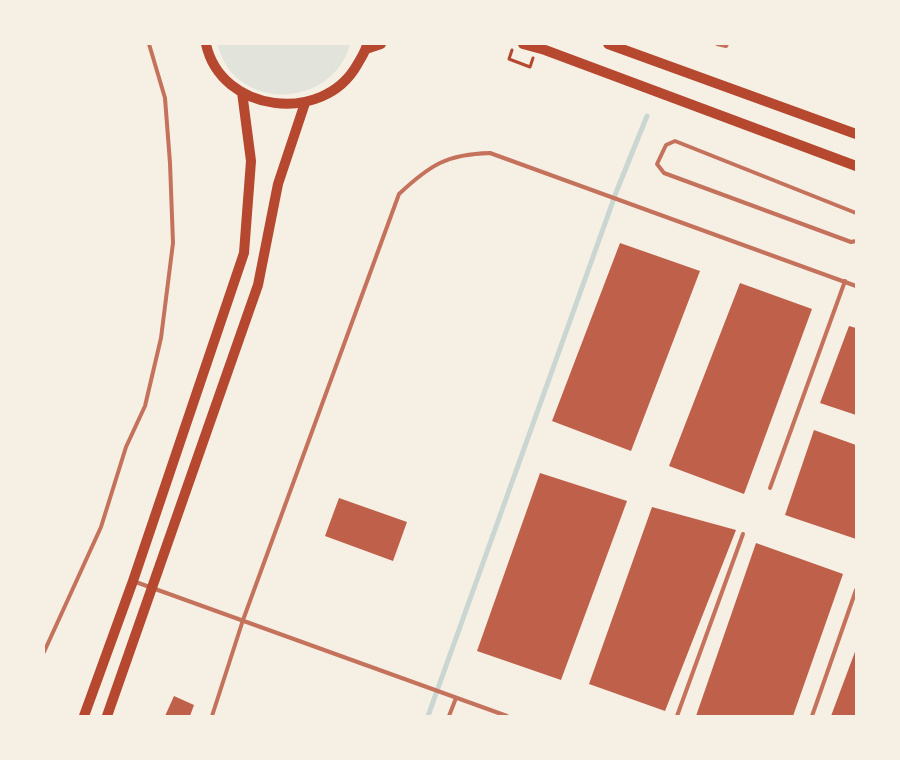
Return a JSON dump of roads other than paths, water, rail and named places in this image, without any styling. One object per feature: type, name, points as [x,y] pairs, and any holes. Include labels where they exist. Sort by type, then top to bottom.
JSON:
[{"type":"main road","points":[[206,44],[221,74],[242,92],[262,101],[283,105],[305,103],[331,92],[352,74],[367,47],[381,44]]},
{"type":"main road","points":[[523,44],[545,50],[856,166]]},
{"type":"main road","points":[[608,44],[856,132]]},
{"type":"main road","points":[[84,716],[133,581],[244,253],[251,161],[242,92]]},
{"type":"main road","points":[[107,716],[258,285],[278,184],[305,103]]},
{"type":"lane","points":[[44,652],[101,527],[126,447],[145,406],[161,338],[173,243],[170,163],[164,98],[149,44]]},
{"type":"lane","points":[[717,44],[726,46],[727,44]]},
{"type":"lane","points":[[856,213],[675,141],[666,145],[656,164],[664,173],[851,242],[856,241]]},
{"type":"lane","points":[[212,716],[243,620],[399,194],[420,174],[446,160],[464,154],[490,153],[856,286]]},
{"type":"lane","points":[[770,488],[845,282]]},
{"type":"lane","points":[[677,716],[743,534]]},
{"type":"lane","points":[[133,581],[507,716]]},
{"type":"lane","points":[[812,716],[856,590]]},
{"type":"lane","points":[[449,716],[456,698]]},
{"type":"waterway","points":[[428,716],[617,190],[647,116]]}]
